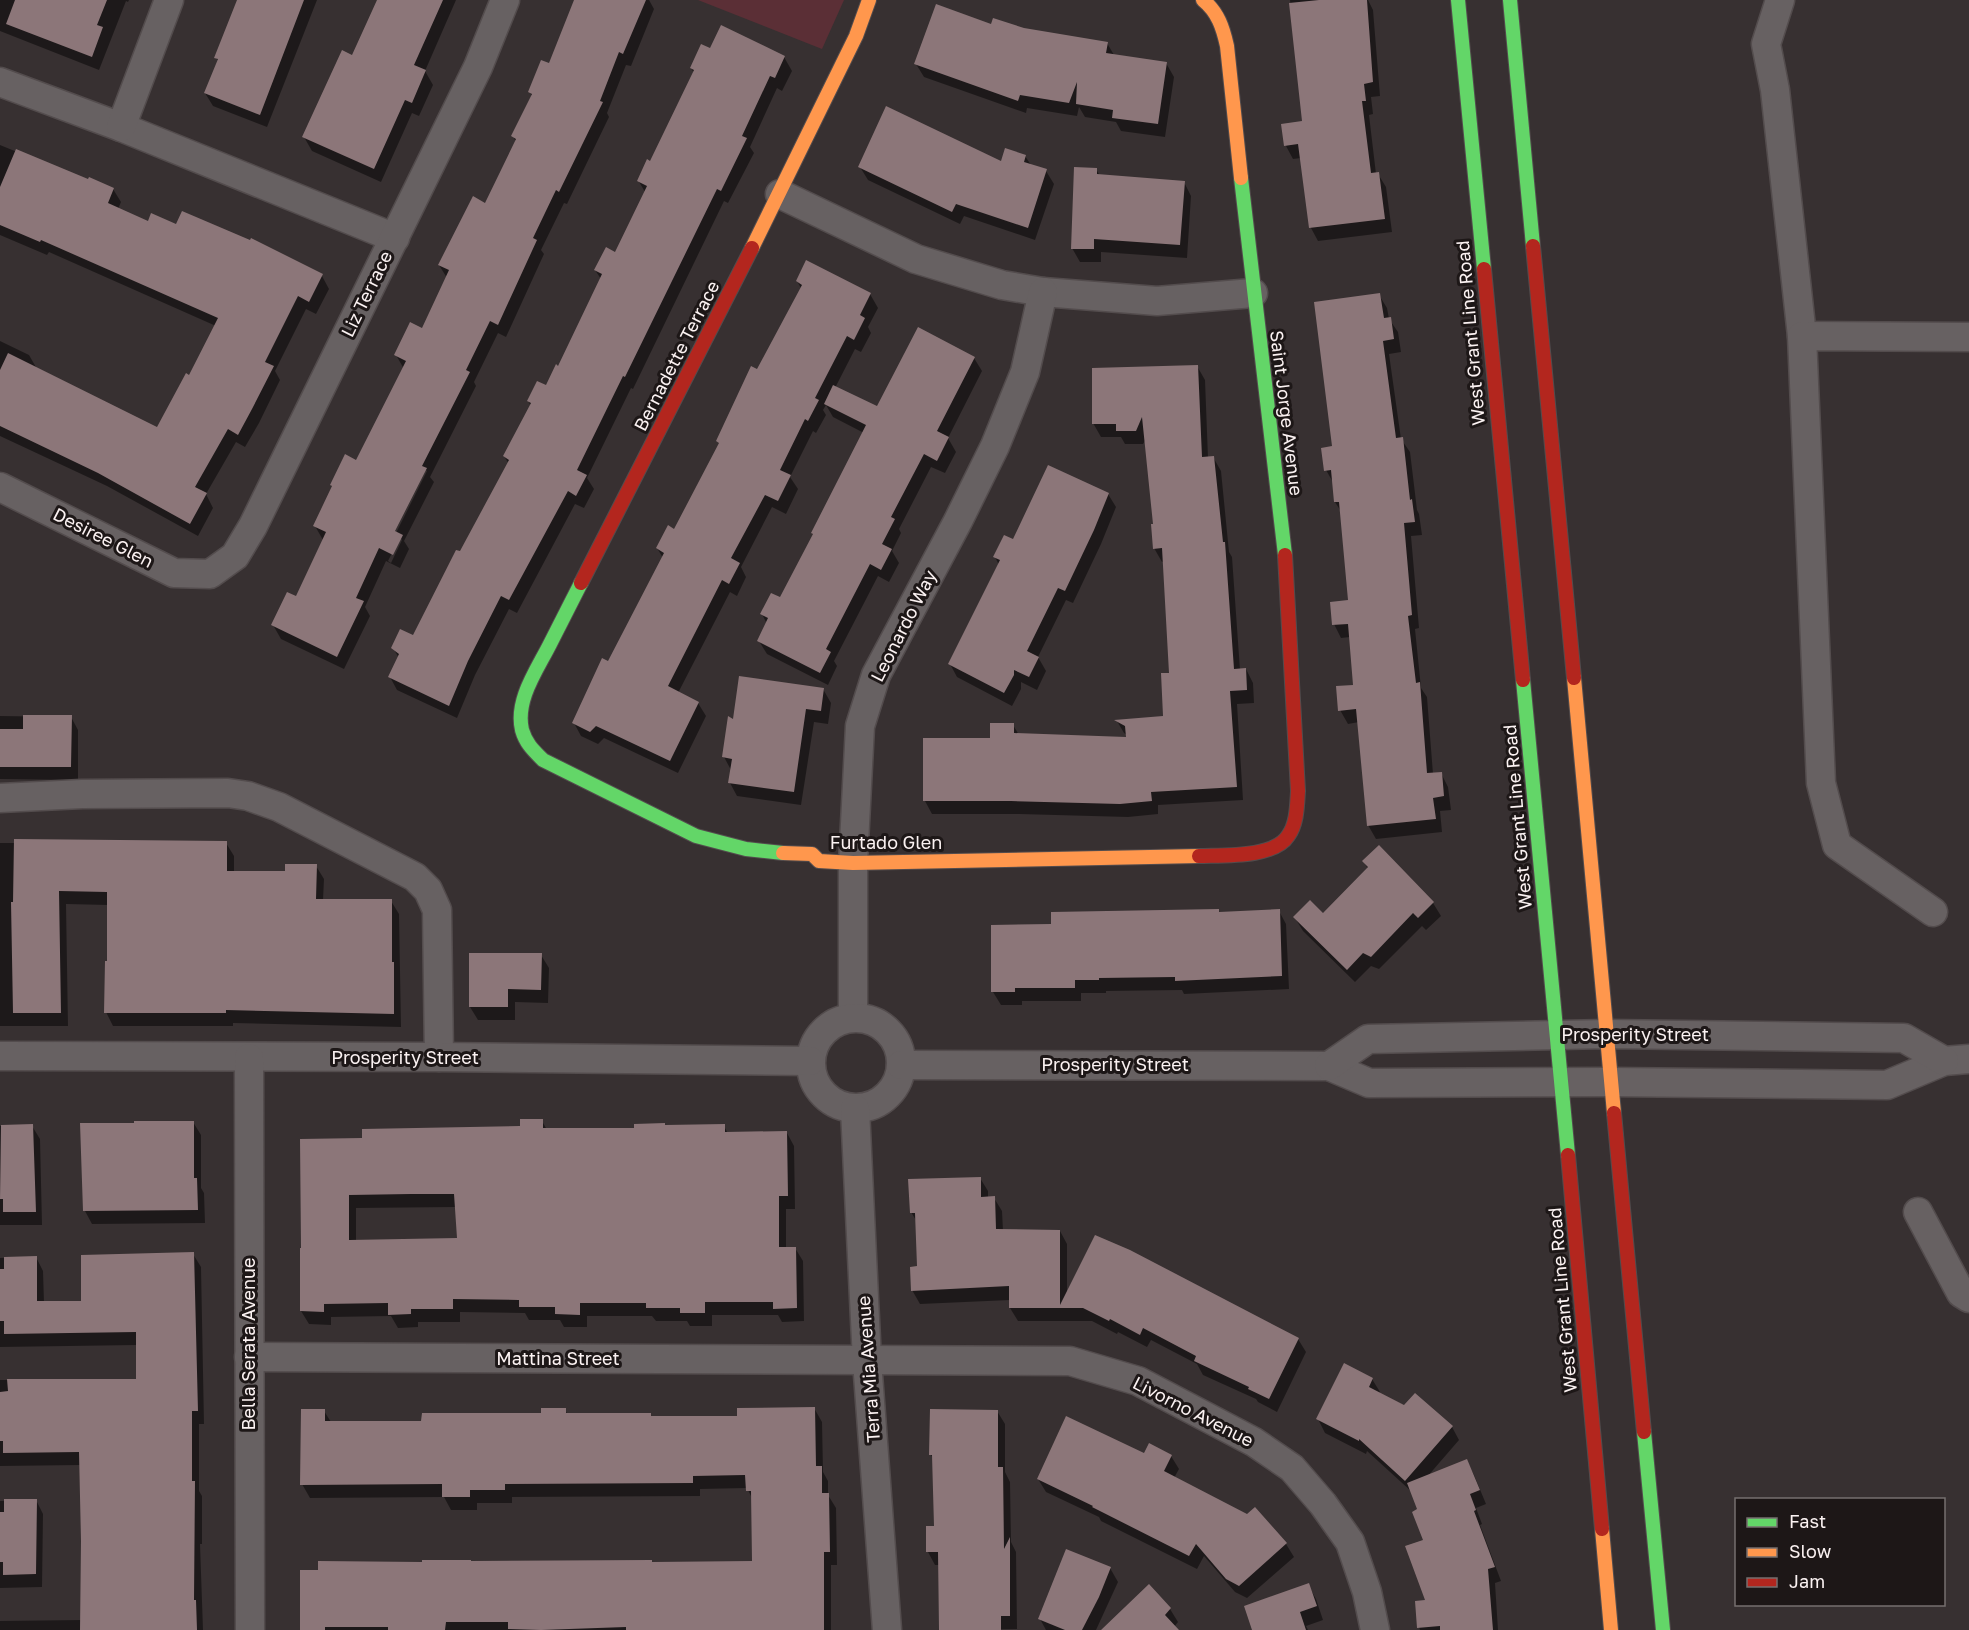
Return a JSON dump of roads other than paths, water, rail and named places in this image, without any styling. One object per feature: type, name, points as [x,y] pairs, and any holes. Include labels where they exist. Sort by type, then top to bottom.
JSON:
[{"type":"main road","name":"Bernadette Terrace","points":[[522,728],[521,709],[530,685],[780,194],[856,36],[870,0]]},
{"type":"main road","name":"Saint Jorge Avenue","points":[[1203,0],[1221,19],[1227,46],[1253,293],[1284,539],[1298,791],[1296,819],[1288,839]]},
{"type":"main road","name":"West Grant Line Road","points":[[1458,0],[1557,1035],[1611,1630]]},
{"type":"main road","points":[[1510,0],[1663,1630]]},
{"type":"main road","name":"Furtado Glen","points":[[522,728],[527,743],[543,760],[696,836],[746,849],[812,854],[819,861],[853,863],[1230,855],[1266,852],[1288,839]]},
{"type":"street","points":[[121,127],[169,0]]},
{"type":"street","name":"Liz Terrace","points":[[210,574],[235,556],[253,526],[478,67],[505,0]]},
{"type":"street","points":[[1780,0],[1766,44],[1775,90],[1802,336],[1821,783],[1837,846],[1933,912]]},
{"type":"street","points":[[0,82],[121,127],[395,238]]},
{"type":"street","points":[[780,194],[916,259],[1002,285],[1043,292],[1157,302],[1253,293]]},
{"type":"street","name":"Leonardo Way","points":[[853,1017],[853,863],[860,726],[876,675],[995,446],[1025,372],[1043,292]]},
{"type":"street","points":[[1802,336],[1969,337]]},
{"type":"street","name":"Desiree Glen","points":[[0,487],[174,573],[210,574]]},
{"type":"street","points":[[0,798],[82,794],[228,793],[248,796],[279,807],[415,877],[428,890],[437,910],[439,1057]]},
{"type":"street","points":[[853,1017],[875,1022],[893,1036],[899,1050],[901,1065],[892,1091],[875,1104],[855,1109],[840,1106],[818,1089],[812,1075],[810,1061],[819,1036],[828,1026],[853,1017]]},
{"type":"street","name":"Prosperity Street","points":[[1329,1066],[1368,1039],[1606,1034],[1904,1038],[1956,1060]]},
{"type":"street","name":"Prosperity Street","points":[[0,1056],[810,1061]]},
{"type":"street","name":"Bella Serata Avenue","points":[[249,1058],[250,1630]]},
{"type":"street","name":"Prosperity Street","points":[[901,1065],[1329,1066],[1369,1083],[1611,1082],[1887,1085],[1956,1060]]},
{"type":"street","name":"Terra Mia Avenue","points":[[855,1109],[867,1360],[887,1630]]},
{"type":"street","points":[[1917,1212],[1961,1293],[1969,1298]]},
{"type":"street","name":"Mattina Street","points":[[249,1357],[867,1360]]},
{"type":"street","name":"Livorno Avenue","points":[[867,1360],[1070,1361],[1138,1381],[1254,1442],[1292,1468],[1323,1504],[1350,1542],[1367,1592],[1375,1630]]}]
